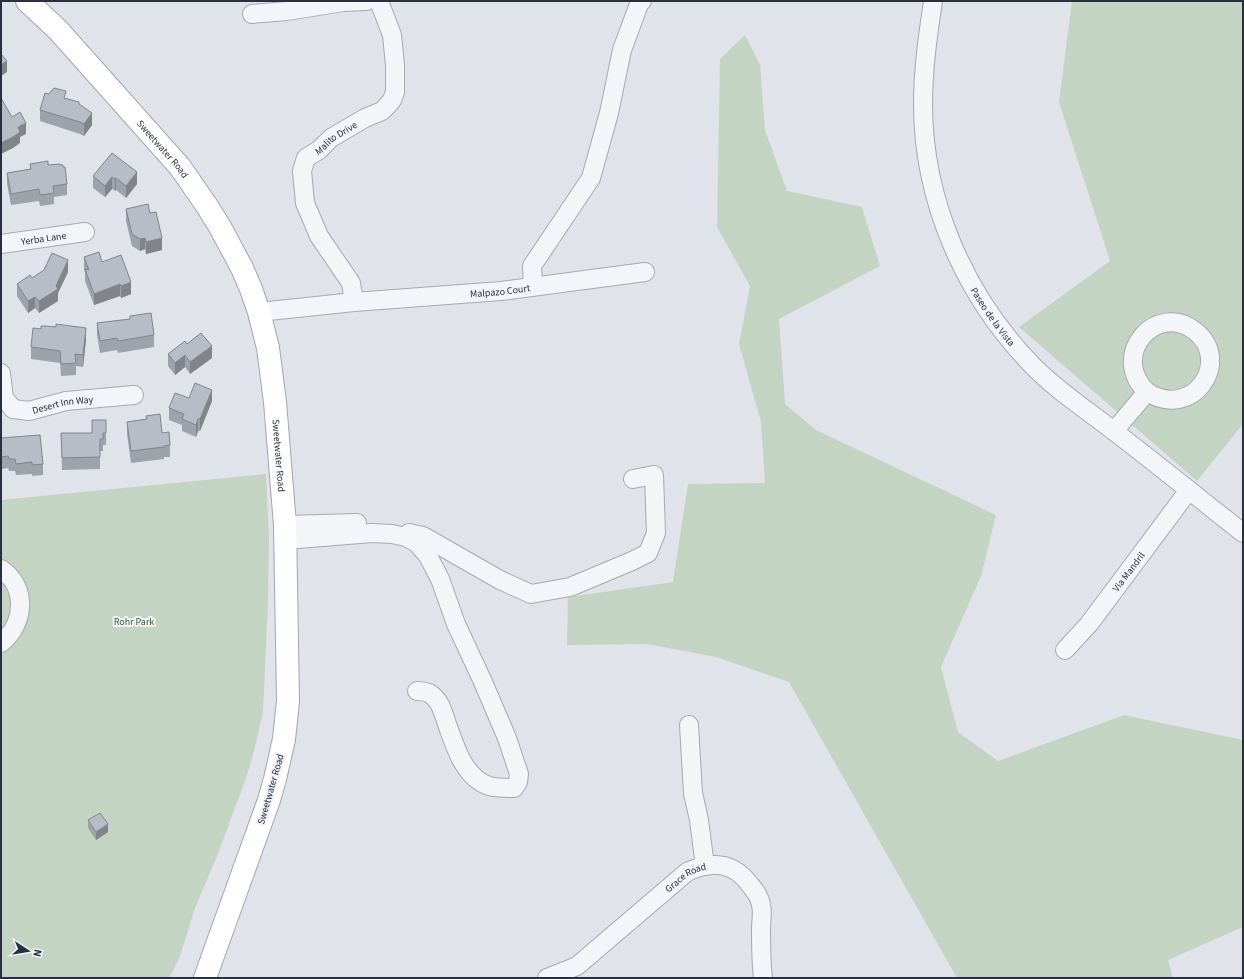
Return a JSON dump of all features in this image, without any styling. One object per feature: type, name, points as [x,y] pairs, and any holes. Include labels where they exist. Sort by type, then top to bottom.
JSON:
[{"type":"main road","name":"Sweetwater Road","points":[[27,1],[58,30],[180,167],[208,206],[228,240],[251,289],[259,312],[268,348],[272,374],[285,532],[288,701],[282,752],[269,800],[205,978]]},
{"type":"street","points":[[252,14],[286,11],[343,2],[367,1]]},
{"type":"street","name":"Malito Drive","points":[[354,302],[351,283],[318,236],[305,203],[302,171],[306,158],[319,150],[331,138],[365,118],[382,111],[392,100],[395,92],[395,65],[392,36],[379,1]]},
{"type":"street","points":[[533,286],[532,266],[591,178],[609,113],[622,50],[639,4],[642,1]]},
{"type":"street","name":"Paseo de la Vista","points":[[933,1],[923,81],[924,130],[931,179],[937,203],[954,249],[964,271],[982,302],[1003,332],[1019,351],[1054,385],[1243,533]]},
{"type":"street","name":"Yerba Lane","points":[[1,244],[85,232]]},
{"type":"street","name":"Malpazo Court","points":[[354,302],[501,291],[645,272]]},
{"type":"street","points":[[259,312],[354,302]]},
{"type":"street","points":[[1162,324],[1180,324],[1188,326],[1195,331],[1206,344],[1209,353],[1209,370],[1201,386],[1188,397],[1180,400],[1162,400],[1147,392],[1141,386],[1133,370],[1133,353],[1140,338],[1147,331],[1162,324]]},
{"type":"street","name":"Desert Inn Way","points":[[1,373],[4,398],[14,409],[29,411],[66,401],[134,394]]},
{"type":"street","points":[[1114,431],[1147,392]]},
{"type":"street","points":[[285,532],[360,523],[423,536],[500,580],[531,594],[570,587],[648,553],[656,533],[654,475],[633,479]]},
{"type":"street","name":"Via Mandril","points":[[1065,650],[1089,624],[1188,490]]},
{"type":"street","points":[[285,532],[392,534],[406,537],[417,543],[428,556],[440,579],[456,624],[507,738],[520,774],[518,782],[514,788],[488,786],[474,778],[463,764],[443,710],[436,700],[428,693],[417,691]]},
{"type":"street","points":[[1,569],[13,579],[18,591],[20,607],[17,624],[12,632],[1,643]]},
{"type":"street","points":[[689,725],[692,794],[699,820],[705,866]]},
{"type":"street","name":"Grace Road","points":[[547,978],[577,966],[687,872],[700,866],[718,865],[734,870],[743,875],[759,897],[762,906],[761,960],[763,978]]},
{"type":"green space","points":[[1072,1],[1243,1],[1243,424],[1197,481],[1019,327],[1110,261],[1059,102]]},
{"type":"green space","points":[[745,35],[760,65],[765,130],[787,191],[862,207],[880,266],[779,319],[785,404],[816,430],[996,515],[981,576],[941,667],[958,732],[998,761],[1124,715],[1243,740],[1243,927],[1168,960],[1173,978],[957,978],[789,682],[716,657],[647,644],[567,645],[568,597],[673,582],[688,484],[765,483],[761,422],[739,344],[750,286],[717,227],[720,59]]},
{"type":"green space","name":"Rohr Park","points":[[266,474],[269,539],[268,604],[263,712],[245,781],[217,856],[195,908],[179,959],[169,978],[1,978],[1,500]]},
{"type":"building","points":[[1,54],[7,61],[1,65]]},
{"type":"building","points":[[54,88],[66,91],[64,98],[79,102],[79,104],[92,113],[84,124],[40,110],[45,93],[49,94]]},
{"type":"building","points":[[1,98],[12,117],[20,112],[26,123],[18,127],[20,132],[1,143]]},
{"type":"building","points":[[112,153],[137,172],[126,186],[116,178],[115,179],[112,177],[105,186],[93,176]]},
{"type":"building","points":[[48,161],[48,165],[60,164],[65,167],[67,184],[53,186],[54,193],[40,195],[39,189],[11,194],[7,173],[31,169],[30,164]]},
{"type":"building","points":[[148,204],[150,213],[156,212],[162,238],[146,242],[145,238],[140,239],[132,234],[126,209]]},
{"type":"building","points":[[99,252],[102,262],[121,255],[131,282],[121,286],[120,284],[94,294],[85,269],[89,270],[84,257]]},
{"type":"building","points":[[52,253],[68,260],[56,286],[58,289],[39,301],[35,297],[28,301],[17,284],[30,275],[32,278],[44,270]]},
{"type":"building","points":[[151,313],[154,335],[118,341],[117,338],[100,341],[97,323],[130,319],[130,316]]},
{"type":"building","points":[[56,324],[86,328],[83,355],[75,354],[76,363],[61,364],[60,351],[31,347],[33,328],[41,329],[41,326],[56,327]]},
{"type":"building","points":[[201,333],[212,346],[190,362],[185,355],[175,363],[168,354],[185,341],[187,344]]},
{"type":"building","points":[[195,383],[212,390],[196,425],[182,419],[184,414],[169,408],[175,393],[189,398]]},
{"type":"building","points":[[160,414],[162,433],[169,432],[170,445],[131,451],[127,422],[147,419],[146,416]]},
{"type":"building","points":[[92,420],[106,420],[106,433],[103,433],[103,439],[100,439],[100,457],[62,458],[61,433],[92,433]]},
{"type":"building","points":[[40,435],[43,464],[32,465],[32,462],[16,464],[15,459],[9,459],[8,456],[1,457],[1,438]]},
{"type":"building","points":[[100,813],[108,824],[96,832],[88,820]]}]
